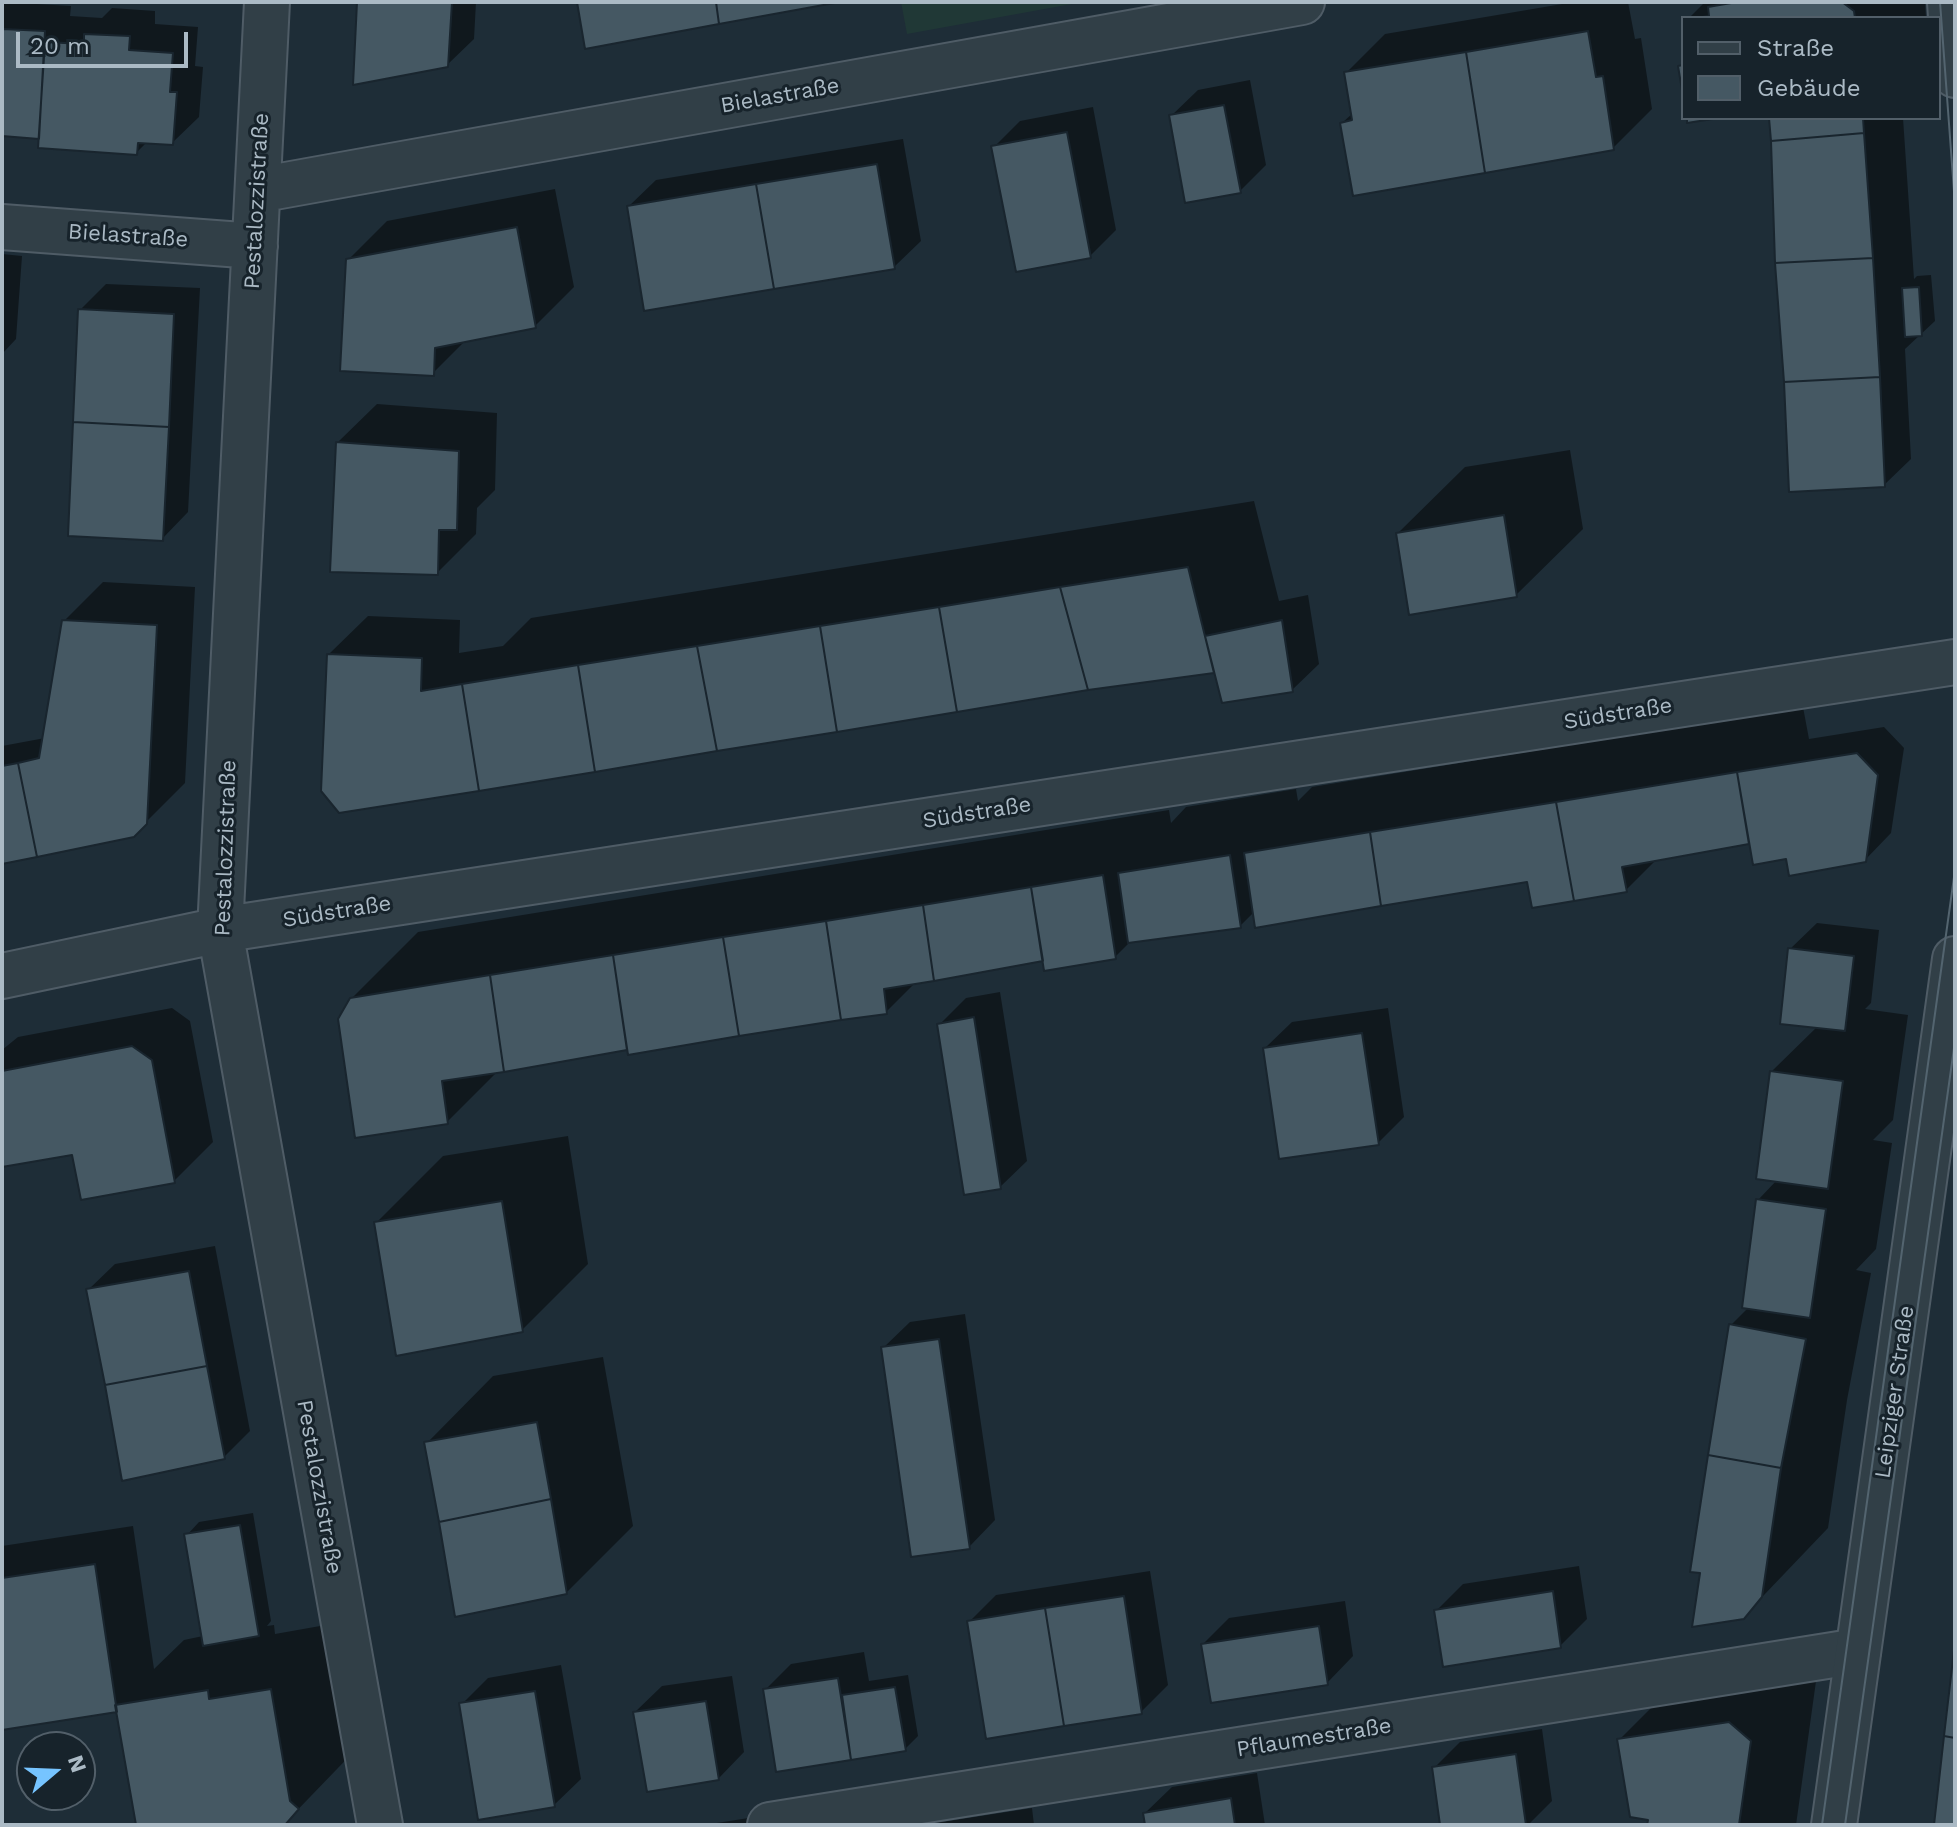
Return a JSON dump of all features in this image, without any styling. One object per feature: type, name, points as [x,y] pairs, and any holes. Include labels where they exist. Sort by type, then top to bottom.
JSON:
[{"type":"street","name":"Pestalozzistraße","points":[[267,2],[220,930],[380,1825]]},
{"type":"street","name":"Bielastraße","points":[[258,190],[1302,2]]},
{"type":"street","points":[[1950,2],[1955,75]]},
{"type":"street","name":"Bielastraße","points":[[2,227],[255,246]]},
{"type":"street","name":"Südstraße","points":[[2,976],[220,930],[1955,662]]},
{"type":"street","name":"Leipziger Straße","points":[[1834,1825],[1955,959]]},
{"type":"street","name":"Pflaumestraße","points":[[770,1825],[1858,1651]]},
{"type":"green space","points":[[901,2],[1083,2],[907,34]]},
{"type":"building","points":[[357,2],[452,2],[448,67],[353,85]]},
{"type":"building","points":[[577,2],[716,2],[719,24],[585,49]]},
{"type":"building","points":[[716,2],[840,2],[719,24]]},
{"type":"building","points":[[1737,2],[1842,2],[1854,11],[1855,16],[1709,16],[1708,7]]},
{"type":"building","points":[[2,29],[45,31],[39,139],[2,136]]},
{"type":"building","points":[[1588,31],[1596,77],[1603,76],[1614,150],[1485,173],[1466,52]]},
{"type":"building","points":[[84,34],[130,36],[129,50],[173,53],[170,92],[177,92],[173,145],[138,143],[137,155],[38,148],[45,42],[84,44]]},
{"type":"building","points":[[1466,52],[1485,173],[1353,196],[1340,123],[1352,120],[1344,72]]},
{"type":"building","points":[[1224,105],[1241,193],[1185,203],[1169,115]]},
{"type":"building","points":[[1769,120],[1863,120],[1864,133],[1771,141]]},
{"type":"building","points":[[1067,132],[1091,258],[1016,272],[991,146]]},
{"type":"building","points":[[1864,133],[1873,258],[1775,263],[1771,141]]},
{"type":"building","points":[[877,164],[895,269],[774,289],[756,184]]},
{"type":"building","points":[[756,184],[774,289],[644,311],[627,206]]},
{"type":"building","points":[[517,227],[536,328],[435,348],[434,376],[340,371],[346,259]]},
{"type":"building","points":[[1873,258],[1880,377],[1784,382],[1775,263]]},
{"type":"building","points":[[1919,287],[1922,336],[1905,337],[1902,288]]},
{"type":"building","points":[[78,309],[174,314],[169,427],[73,422]]},
{"type":"building","points":[[1880,377],[1885,487],[1789,492],[1784,382]]},
{"type":"building","points":[[73,422],[169,427],[163,541],[68,536]]},
{"type":"building","points":[[336,442],[459,451],[457,530],[439,530],[438,575],[330,572]]},
{"type":"building","points":[[1504,515],[1517,597],[1409,615],[1396,533]]},
{"type":"building","points":[[1188,567],[1214,673],[1088,690],[1060,587]]},
{"type":"building","points":[[1060,587],[1088,690],[957,712],[939,607]]},
{"type":"building","points":[[939,607],[957,712],[837,732],[820,626]]},
{"type":"building","points":[[62,620],[157,625],[147,824],[134,837],[37,857],[18,763],[39,758]]},
{"type":"building","points":[[1282,620],[1293,692],[1222,703],[1205,636]]},
{"type":"building","points":[[820,626],[837,732],[717,751],[697,646]]},
{"type":"building","points":[[697,646],[717,751],[595,772],[578,665]]},
{"type":"building","points":[[327,654],[422,658],[421,691],[462,684],[479,791],[339,813],[321,791]]},
{"type":"building","points":[[578,665],[595,772],[479,791],[462,684]]},
{"type":"building","points":[[1857,753],[1878,775],[1866,862],[1789,876],[1786,859],[1753,865],[1737,772]]},
{"type":"building","points":[[18,763],[37,857],[2,864],[2,766]]},
{"type":"building","points":[[1737,772],[1749,844],[1622,867],[1627,892],[1574,901],[1556,802]]},
{"type":"building","points":[[1556,802],[1574,901],[1532,908],[1527,882],[1381,906],[1370,832]]},
{"type":"building","points":[[1370,832],[1381,906],[1255,928],[1244,853]]},
{"type":"building","points":[[1230,855],[1241,928],[1128,943],[1118,873]]},
{"type":"building","points":[[1103,875],[1116,959],[1044,971],[1031,887]]},
{"type":"building","points":[[1031,887],[1043,961],[934,981],[923,905]]},
{"type":"building","points":[[923,905],[934,981],[884,989],[887,1014],[841,1020],[826,921]]},
{"type":"building","points":[[826,921],[841,1020],[739,1036],[723,937]]},
{"type":"building","points":[[723,937],[739,1036],[628,1055],[613,955]]},
{"type":"building","points":[[1788,948],[1854,956],[1845,1031],[1780,1024]]},
{"type":"building","points":[[613,955],[627,1050],[504,1072],[490,975]]},
{"type":"building","points":[[490,975],[504,1072],[442,1081],[448,1124],[355,1138],[338,1019],[350,998]]},
{"type":"building","points":[[974,1017],[1001,1189],[964,1195],[937,1024]]},
{"type":"building","points":[[1362,1033],[1379,1145],[1279,1159],[1263,1048]]},
{"type":"building","points":[[132,1046],[152,1060],[175,1183],[81,1200],[72,1155],[2,1167],[2,1071]]},
{"type":"building","points":[[1770,1071],[1843,1081],[1828,1189],[1756,1179]]},
{"type":"building","points":[[1756,1199],[1826,1209],[1810,1318],[1742,1308]]},
{"type":"building","points":[[502,1201],[523,1332],[396,1356],[374,1222]]},
{"type":"building","points":[[189,1271],[207,1366],[105,1385],[86,1289]]},
{"type":"building","points":[[1729,1324],[1806,1339],[1781,1468],[1708,1455]]},
{"type":"building","points":[[939,1339],[970,1549],[911,1557],[881,1347]]},
{"type":"building","points":[[207,1366],[225,1459],[122,1481],[105,1385]]},
{"type":"building","points":[[537,1422],[551,1499],[439,1522],[424,1442]]},
{"type":"building","points":[[1708,1455],[1781,1468],[1762,1597],[1744,1619],[1692,1627],[1700,1573],[1690,1572]]},
{"type":"building","points":[[551,1499],[567,1594],[455,1617],[439,1522]]},
{"type":"building","points":[[240,1525],[259,1636],[203,1646],[184,1534]]},
{"type":"building","points":[[95,1564],[117,1712],[2,1730],[2,1578]]},
{"type":"building","points":[[1553,1591],[1561,1648],[1443,1667],[1434,1610]]},
{"type":"building","points":[[1124,1596],[1142,1714],[1064,1726],[1045,1608]]},
{"type":"building","points":[[1045,1608],[1064,1726],[986,1739],[967,1621]]},
{"type":"building","points":[[1319,1626],[1328,1685],[1211,1703],[1201,1644]]},
{"type":"building","points":[[1955,1642],[1955,1738],[1944,1736]]},
{"type":"building","points":[[838,1678],[851,1760],[776,1772],[763,1689]]},
{"type":"building","points":[[895,1687],[906,1751],[851,1760],[842,1695]]},
{"type":"building","points":[[271,1689],[290,1801],[299,1809],[285,1825],[136,1825],[115,1705],[208,1690],[209,1699]]},
{"type":"building","points":[[535,1691],[555,1807],[478,1820],[459,1703]]},
{"type":"building","points":[[706,1701],[719,1780],[647,1792],[633,1712]]},
{"type":"building","points":[[1729,1722],[1751,1741],[1739,1825],[1647,1825],[1648,1820],[1630,1817],[1617,1739]]},
{"type":"building","points":[[1944,1736],[1955,1738],[1955,1825],[1934,1825]]},
{"type":"building","points":[[1516,1754],[1526,1825],[1440,1825],[1432,1767]]},
{"type":"building","points":[[1231,1798],[1235,1825],[1145,1825],[1143,1813]]},
{"type":"tram line","points":[[1940,2],[1955,205]]},
{"type":"tram line","points":[[1822,1825],[1955,870]]},
{"type":"tram line","points":[[1845,1825],[1955,1041]]}]
